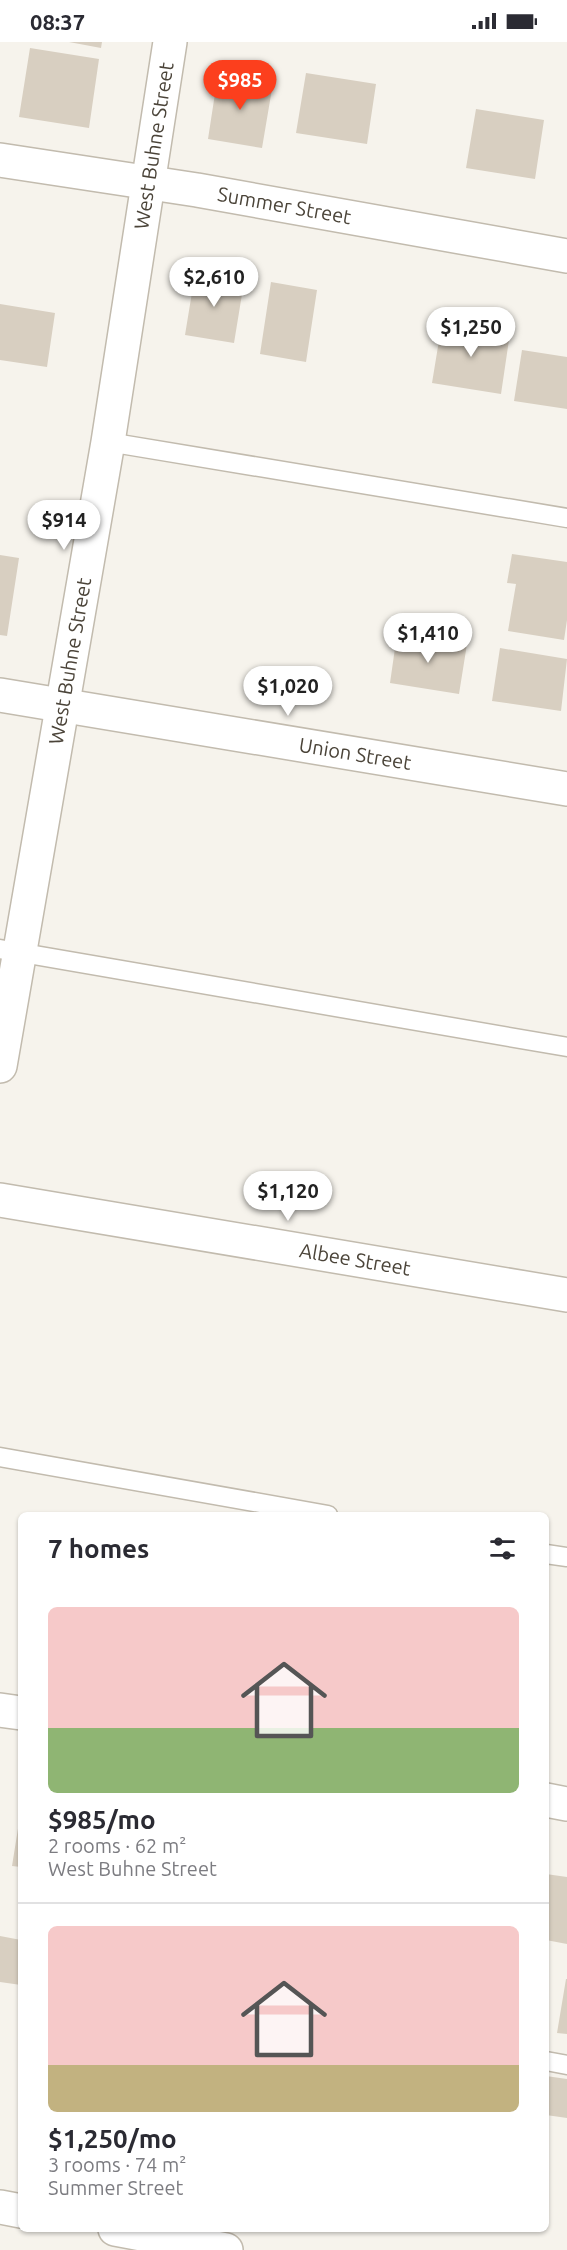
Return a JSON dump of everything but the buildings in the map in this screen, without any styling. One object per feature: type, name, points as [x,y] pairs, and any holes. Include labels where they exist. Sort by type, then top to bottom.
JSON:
[{"type":"street","name":"West Buhne Street","points":[[0,1066],[11,950],[63,705],[108,442],[170,42]]},
{"type":"street","name":"Summer Street","points":[[0,160],[147,183],[567,256]]},
{"type":"street","name":"Union Street","points":[[0,695],[567,789]]},
{"type":"street","name":"Albee Street","points":[[0,1200],[567,1294]]},
{"type":"street","points":[[0,1710],[18,1713]]},
{"type":"street","points":[[549,1801],[567,1804]]},
{"type":"street","points":[[0,2207],[18,2210]]},
{"type":"street","points":[[131,2232],[226,2250]]},
{"type":"lane","points":[[108,442],[567,518]]},
{"type":"lane","points":[[11,950],[567,1047]]},
{"type":"lane","points":[[0,1457],[311,1512]]},
{"type":"lane","points":[[549,1554],[567,1557]]},
{"type":"lane","points":[[549,2062],[567,2065]]}]
